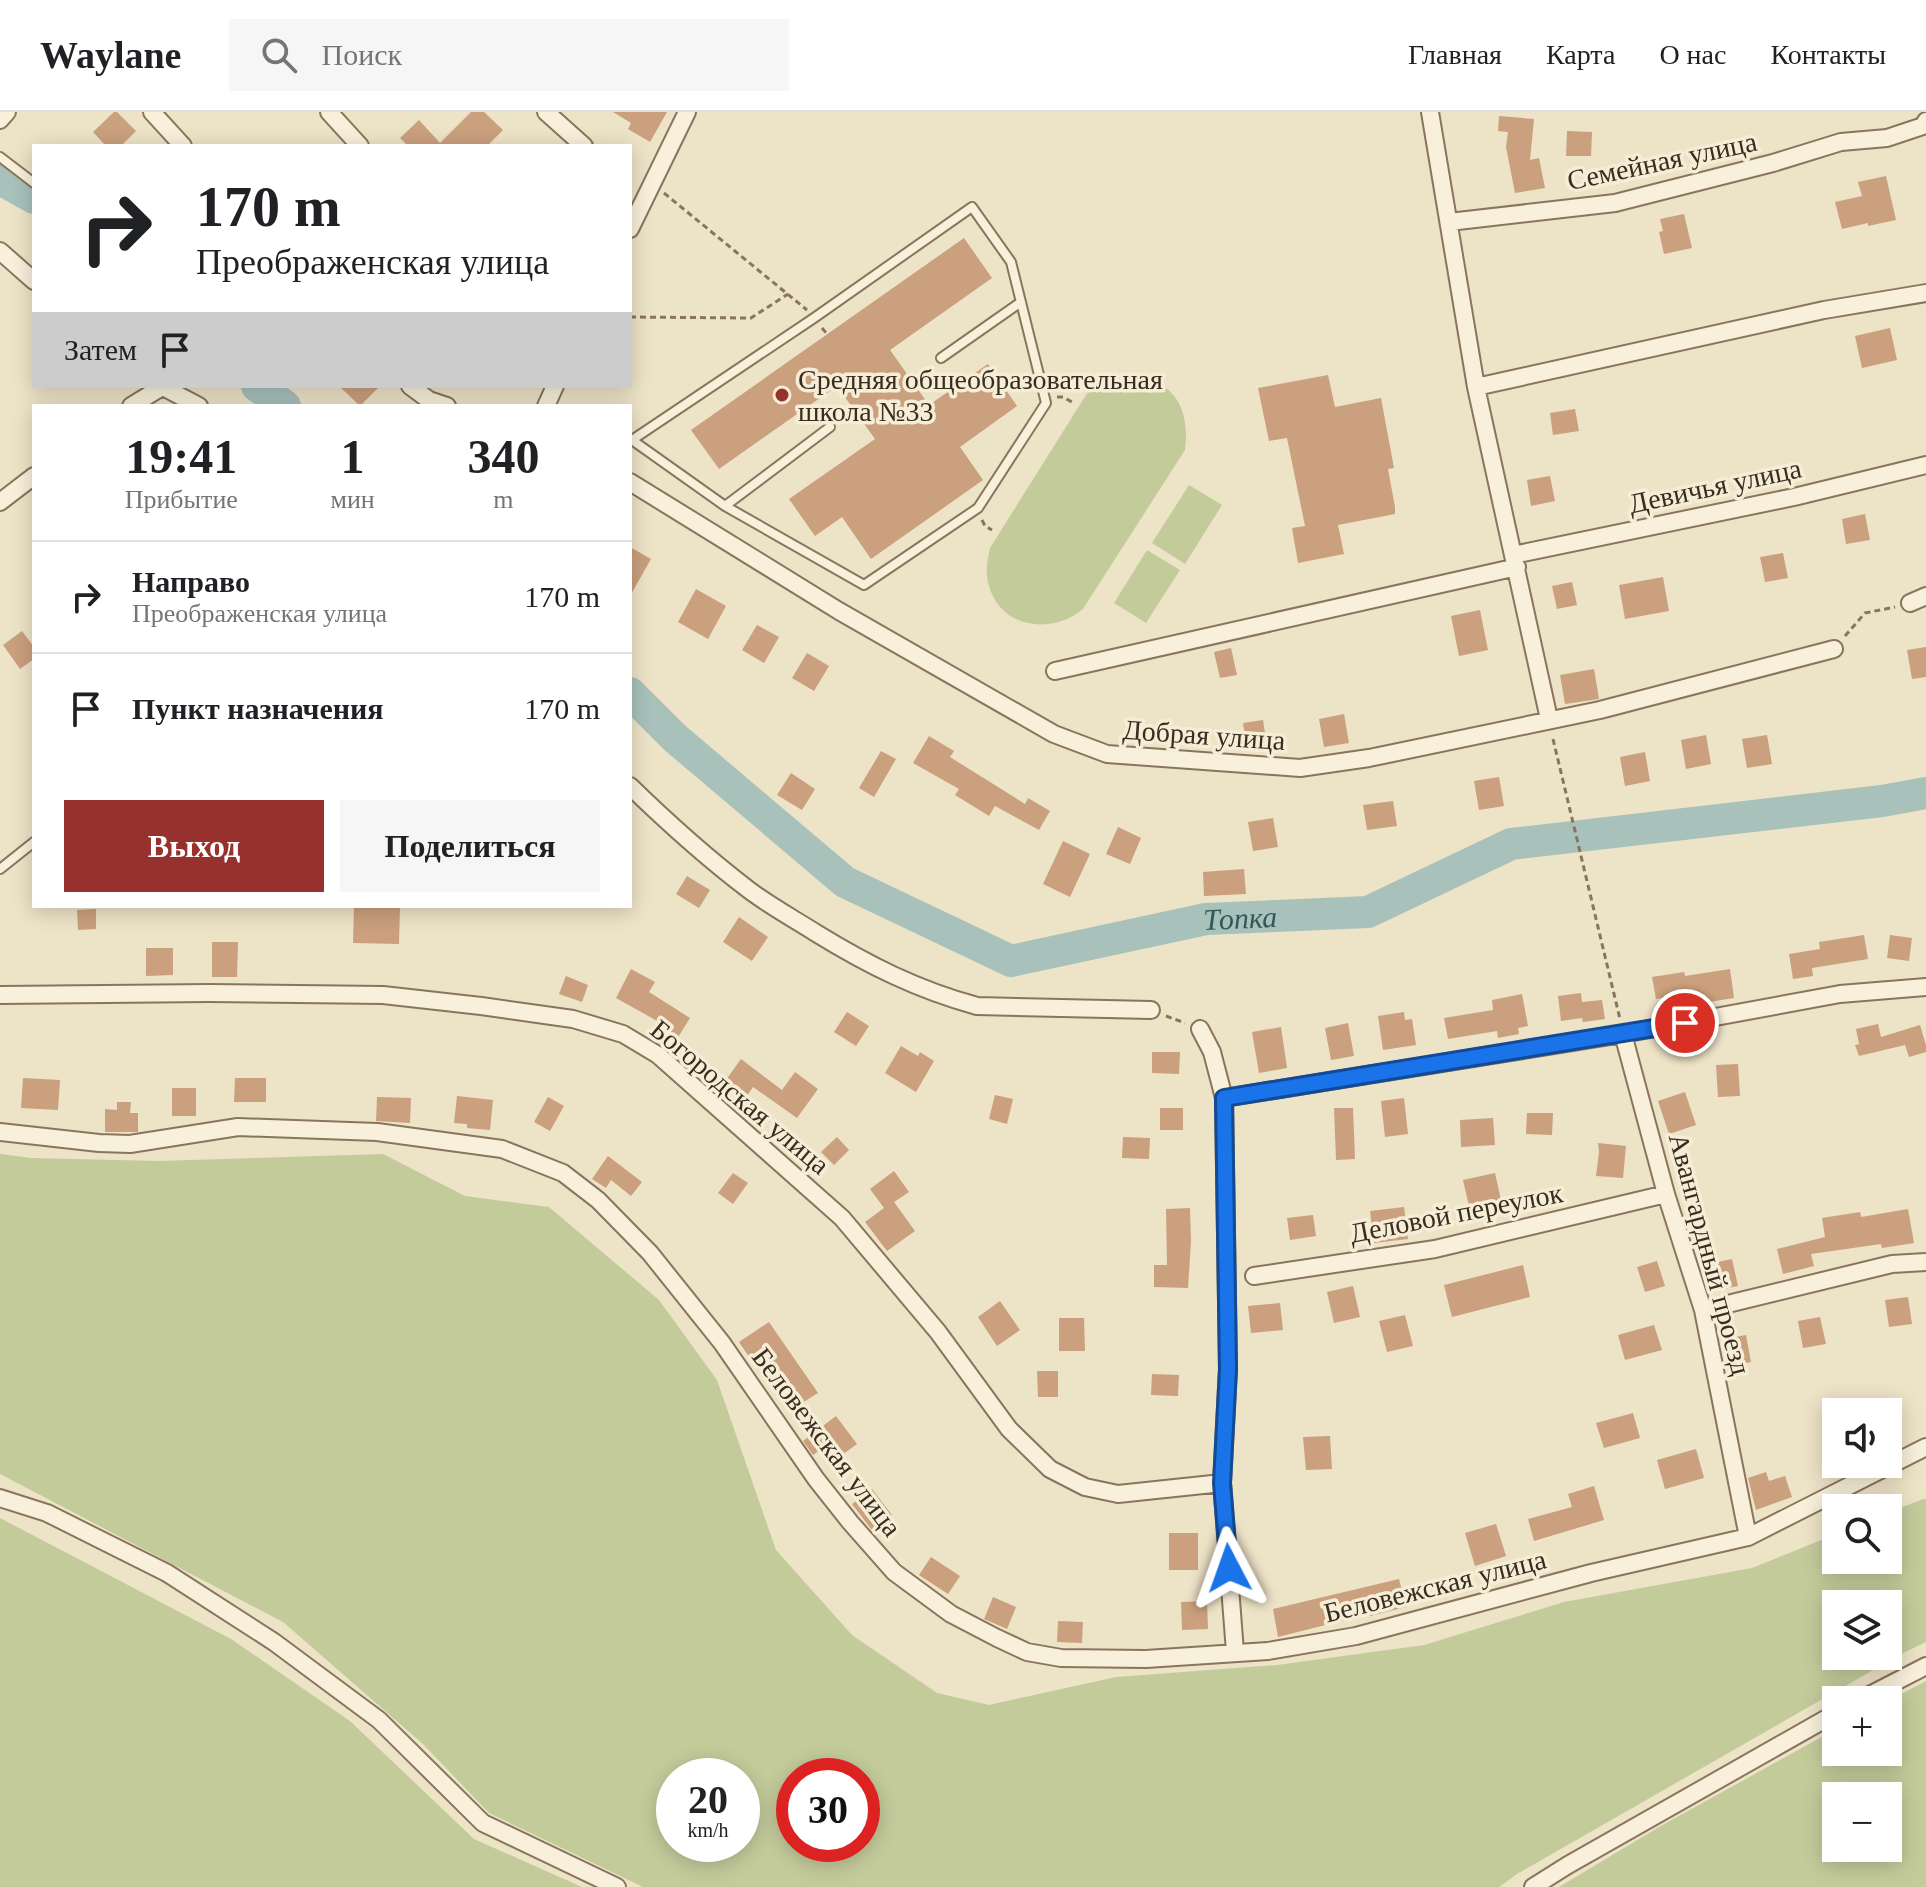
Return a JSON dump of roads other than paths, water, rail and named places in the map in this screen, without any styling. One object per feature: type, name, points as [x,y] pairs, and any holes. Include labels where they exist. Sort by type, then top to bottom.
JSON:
[{"type":"street","points":[[0,120],[7,112]]},
{"type":"street","points":[[152,112],[181,144]]},
{"type":"street","points":[[329,112],[358,144]]},
{"type":"street","points":[[546,112],[582,144]]},
{"type":"street","points":[[632,225],[687,112]]},
{"type":"street","points":[[1430,112],[1476,387],[1549,719]]},
{"type":"street","name":"Семейная улица","points":[[1449,222],[1615,203],[1773,163],[1841,142],[1887,138],[1923,126],[1926,121]]},
{"type":"street","points":[[632,189],[644,199]]},
{"type":"street","points":[[0,251],[32,279]]},
{"type":"street","points":[[1476,387],[1778,320],[1926,293]]},
{"type":"street","points":[[134,404],[160,388]]},
{"type":"street","points":[[164,388],[195,404]]},
{"type":"street","points":[[413,388],[429,400],[441,404]]},
{"type":"street","name":"Девичья улица","points":[[1055,671],[1926,465]]},
{"type":"street","points":[[0,502],[32,478]]},
{"type":"street","name":"Добрая улица","points":[[632,483],[839,611],[1054,734],[1107,754],[1300,768],[1369,758],[1600,710],[1834,649]]},
{"type":"street","points":[[632,788],[664,820],[751,892],[844,950],[901,980],[977,1006],[1151,1010]]},
{"type":"street","points":[[1224,1098],[1623,1034],[1840,994],[1926,987]]},
{"type":"street","name":"Богородская улица","points":[[0,995],[383,995],[573,1019],[623,1034],[658,1055],[842,1218],[938,1332],[1009,1429],[1050,1469],[1085,1487],[1118,1494],[1222,1483]]},
{"type":"street","points":[[1200,1029],[1212,1052],[1224,1098],[1228,1369],[1222,1483],[1235,1652]]},
{"type":"street","name":"Авангардный проезд","points":[[1623,1034],[1666,1194],[1703,1310],[1748,1537]]},
{"type":"street","name":"Беловежская улица","points":[[0,1132],[130,1144],[238,1127],[377,1132],[502,1149],[563,1173],[598,1200],[650,1253],[722,1343],[816,1479],[894,1572],[951,1614],[997,1638],[1027,1652],[1061,1658],[1146,1659],[1268,1651],[1356,1636],[1591,1573],[1748,1537],[1926,1447]]},
{"type":"street","name":"Деловой переулок","points":[[1254,1276],[1435,1249],[1666,1194]]},
{"type":"street","points":[[1703,1310],[1892,1264],[1926,1262]]},
{"type":"street","points":[[0,1498],[47,1513],[167,1573],[274,1642],[379,1720],[483,1823],[617,1887]]},
{"type":"street","points":[[1887,1686],[1926,1666]]},
{"type":"street","points":[[1533,1887],[1822,1721]]},
{"type":"lane","points":[[0,157],[32,181]]},
{"type":"lane","points":[[972,207],[1011,262],[1021,302],[1046,403],[978,508],[864,585],[725,506],[632,440],[972,207]]},
{"type":"lane","points":[[941,358],[1021,302]]},
{"type":"lane","points":[[725,506],[830,427]]},
{"type":"lane","points":[[0,869],[32,844]]},
{"type":"waterway","name":"Топка","points":[[0,179],[32,197]]},
{"type":"waterway","name":"Топка","points":[[260,388],[282,404]]},
{"type":"waterway","name":"Топка","points":[[632,695],[675,738],[845,882],[1011,961],[1206,919],[1368,912],[1511,844],[1882,801],[1926,793]]},
{"type":"place","name":"Средняя общеобразовательная школа №33","points":[[782,395]]}]
